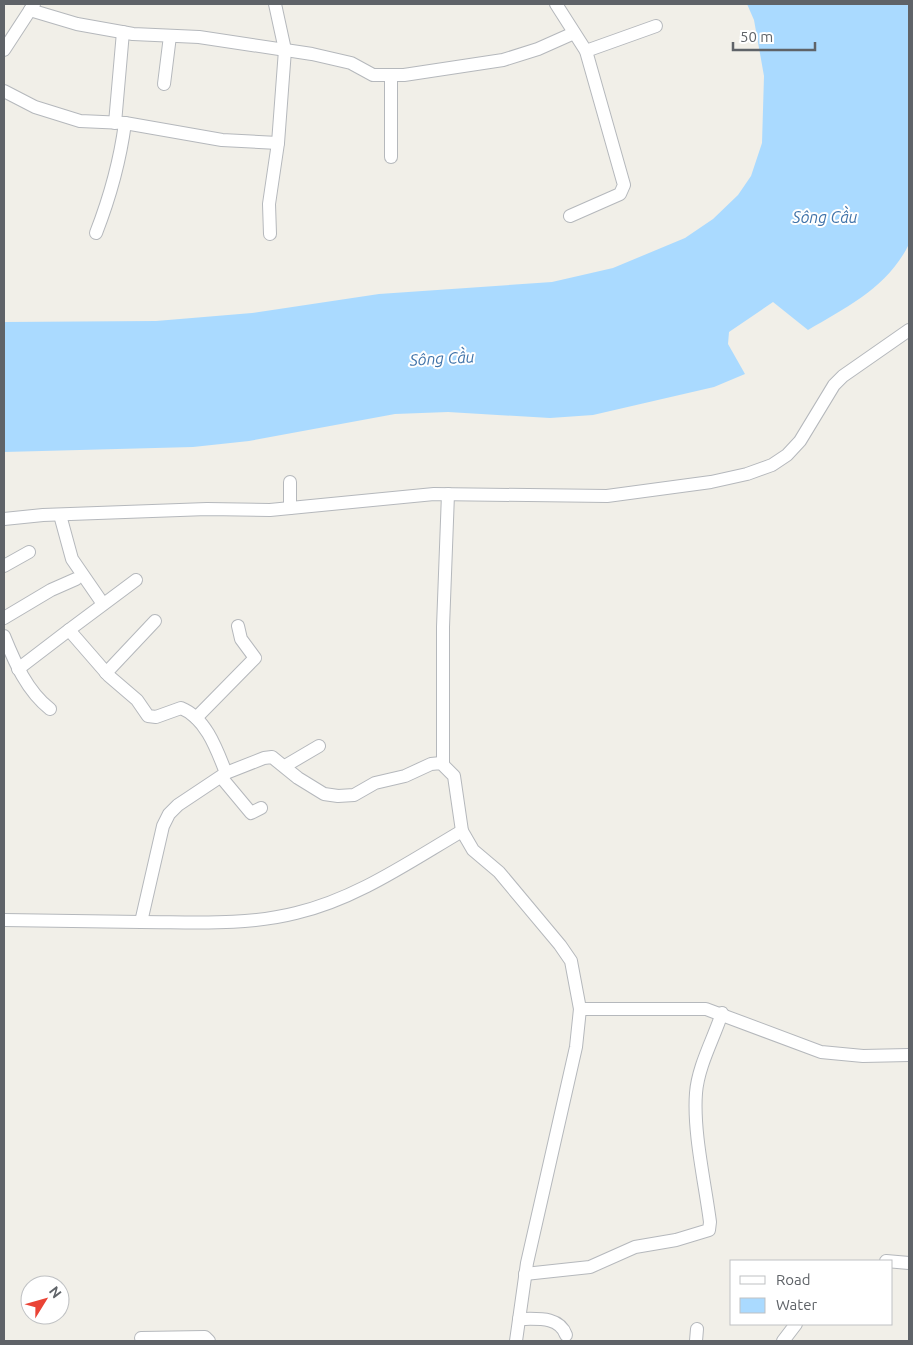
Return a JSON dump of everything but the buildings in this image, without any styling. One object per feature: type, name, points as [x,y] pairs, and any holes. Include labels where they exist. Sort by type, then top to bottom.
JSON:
[{"type":"street","points":[[270,234],[269,204],[278,143],[285,50],[275,4]]},
{"type":"street","points":[[556,4],[586,51],[624,185],[620,194],[570,216]]},
{"type":"street","points":[[4,50],[32,7],[77,24],[123,32],[199,37],[351,62],[373,75],[404,75],[503,60],[538,49],[574,33]]},
{"type":"street","points":[[586,51],[656,26]]},
{"type":"street","points":[[96,233],[108,202],[121,152],[123,32]]},
{"type":"street","points":[[164,84],[170,36]]},
{"type":"street","points":[[391,75],[391,157]]},
{"type":"street","points":[[4,91],[35,108],[80,121],[120,123],[222,140],[278,143]]},
{"type":"street","points":[[4,519],[60,514],[207,509],[259,511],[448,494],[607,496],[711,482],[746,474],[772,464],[787,454],[800,441],[834,385],[843,376],[909,330]]},
{"type":"street","points":[[290,482],[290,508]]},
{"type":"street","points":[[448,494],[442,626],[443,764],[454,776],[464,834],[485,862],[499,872],[522,899],[571,961],[580,1009],[576,1047],[526,1274],[516,1341]]},
{"type":"street","points":[[60,514],[72,559],[103,604]]},
{"type":"street","points":[[4,566],[29,552]]},
{"type":"street","points":[[4,618],[51,590],[76,579]]},
{"type":"street","points":[[18,669],[136,580]]},
{"type":"street","points":[[106,673],[155,621]]},
{"type":"street","points":[[196,718],[255,658],[241,639],[238,626]]},
{"type":"street","points":[[70,630],[106,673],[137,700],[148,716],[156,717],[181,708],[196,718],[216,751],[223,775],[251,813],[261,808]]},
{"type":"street","points":[[4,636],[18,669],[36,695],[50,709]]},
{"type":"street","points":[[285,766],[319,746]]},
{"type":"street","points":[[141,922],[163,826],[169,814],[223,775],[264,758],[272,757],[298,778],[324,794],[354,796],[375,783],[405,776],[431,764],[443,764]]},
{"type":"street","points":[[4,920],[240,922],[296,913],[344,896],[370,884],[464,834]]},
{"type":"street","points":[[580,1009],[706,1009],[722,1013],[765,1032],[821,1052],[863,1056],[909,1056]]},
{"type":"street","points":[[526,1274],[590,1267],[635,1246],[676,1240],[709,1230],[710,1222],[696,1092],[722,1013]]},
{"type":"street","points":[[893,1261],[909,1262]]},
{"type":"street","points":[[519,1319],[551,1320],[560,1324],[566,1334]]},
{"type":"street","points":[[784,1341],[795,1325]]},
{"type":"street","points":[[141,1338],[205,1337],[210,1341]]},
{"type":"water","name":"Sông Cầu","points":[[747,4],[909,4],[909,244],[890,272],[878,284],[852,304],[808,330],[773,302],[729,332],[728,344],[745,374],[714,387],[593,415],[550,418],[448,412],[395,414],[249,441],[193,447],[4,452],[4,322],[156,321],[252,313],[379,294],[552,282],[613,268],[685,238],[713,219],[738,195],[751,176],[762,143],[764,76],[754,20]]}]
